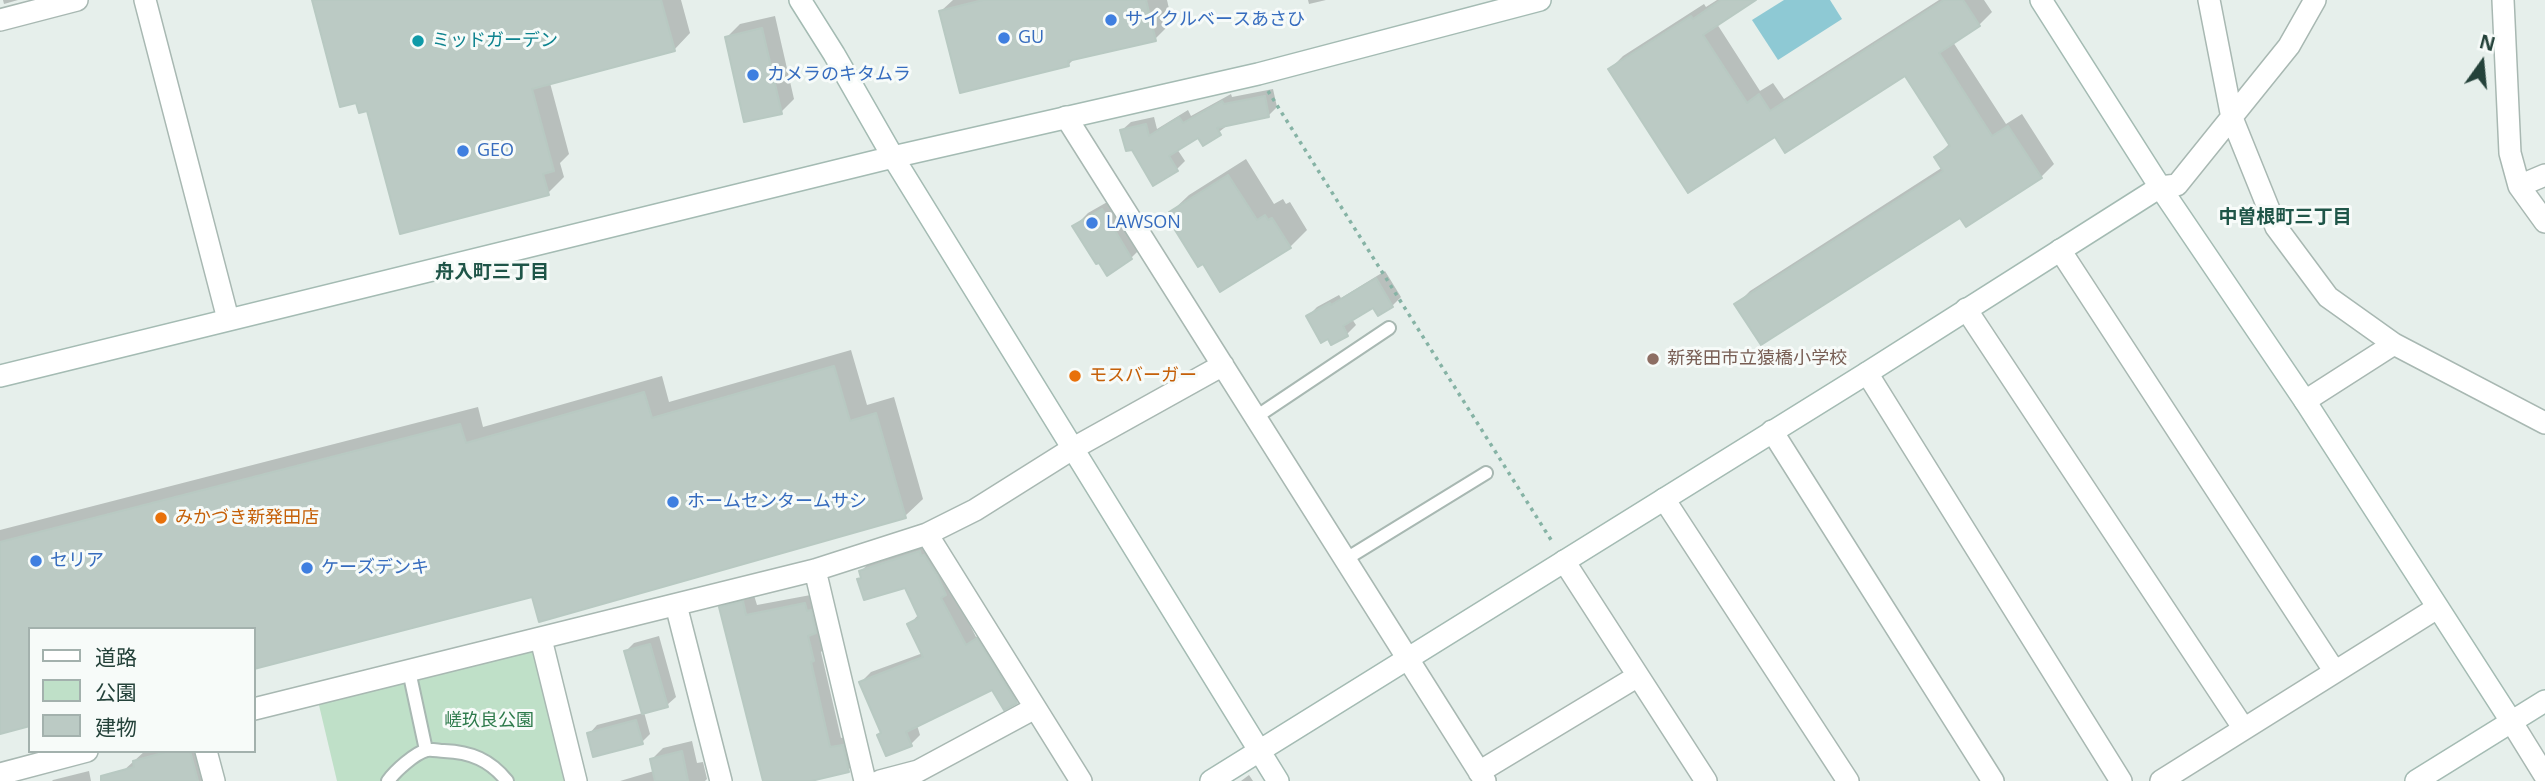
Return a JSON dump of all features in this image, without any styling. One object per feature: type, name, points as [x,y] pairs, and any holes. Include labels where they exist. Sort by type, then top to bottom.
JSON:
[{"type":"street","points":[[0,20],[77,0]]},
{"type":"street","points":[[145,0],[228,318]]},
{"type":"street","points":[[800,0],[893,157],[1278,781]]},
{"type":"street","points":[[0,376],[893,157],[1258,74],[1540,0]]},
{"type":"street","points":[[2041,0],[2160,187],[2305,401],[2545,776]]},
{"type":"street","points":[[2209,0],[2232,118],[2276,228],[2328,297],[2394,344],[2545,423]]},
{"type":"street","points":[[1211,781],[1867,373],[2160,187],[2177,185],[2289,46],[2315,0]]},
{"type":"street","points":[[2503,0],[2510,153],[2519,186],[2545,222]]},
{"type":"street","points":[[1066,117],[1482,776],[1638,676]]},
{"type":"street","points":[[2519,186],[2545,175]]},
{"type":"street","points":[[2060,250],[2335,671]]},
{"type":"street","points":[[1966,309],[2244,729]]},
{"type":"street","points":[[2305,401],[2394,344]]},
{"type":"street","points":[[256,709],[815,570],[927,534],[975,510],[1072,449],[1223,365]]},
{"type":"street","points":[[1867,373],[2121,781]]},
{"type":"street","points":[[1772,431],[1993,781]]},
{"type":"street","points":[[1664,499],[1848,781]]},
{"type":"street","points":[[927,534],[1080,781]]},
{"type":"street","points":[[1564,561],[1706,781]]},
{"type":"street","points":[[815,570],[865,781]]},
{"type":"street","points":[[676,605],[721,781]]},
{"type":"street","points":[[2161,781],[2437,608]]},
{"type":"street","points":[[541,639],[576,781]]},
{"type":"street","points":[[2416,781],[2545,701]]},
{"type":"street","points":[[880,781],[918,771],[1035,708]]},
{"type":"street","points":[[2,776],[80,753]]},
{"type":"street","points":[[207,753],[214,781]]},
{"type":"lane","points":[[1256,416],[1390,328]]},
{"type":"lane","points":[[1346,559],[1486,473]]},
{"type":"lane","points":[[409,671],[426,750]]},
{"type":"lane","points":[[388,781],[395,771],[426,750],[461,751],[483,759],[495,766],[507,781]]},
{"type":"path","points":[[1258,74],[1564,561]]},
{"type":"green space","name":"嵯玖良公園","points":[[533,650],[564,781],[337,781],[318,701]]},
{"type":"water","points":[[1784,0],[1830,0],[1842,19],[1778,60],[1752,20]]},
{"type":"building","points":[[312,0],[661,0],[675,51],[532,89],[554,171],[543,174],[549,195],[400,234],[367,111],[359,113],[356,103],[340,107]]},
{"type":"building","name":"GU","points":[[983,0],[1146,0],[1156,41],[1068,61],[1069,66],[960,93],[939,11]]},
{"type":"building","points":[[1721,0],[1756,0],[1703,35],[1747,103],[1759,94],[1770,111],[1944,0],[1963,0],[1980,26],[1939,53],[1992,136],[2008,126],[2042,178],[1966,227],[1960,218],[1761,345],[1734,304],[1943,171],[1934,157],[1950,146],[1905,76],[1785,153],[1775,137],[1688,193],[1608,69]]},
{"type":"building","name":"カメラのキタムラ","points":[[762,28],[782,114],[744,122],[725,37]]},
{"type":"building","points":[[1265,96],[1269,117],[1217,128],[1221,135],[1203,146],[1198,138],[1169,156],[1178,171],[1153,186],[1132,150],[1126,151],[1120,130],[1146,124],[1149,136],[1179,117],[1183,123],[1222,101],[1224,104]]},
{"type":"building","points":[[1228,175],[1257,220],[1265,215],[1268,220],[1272,218],[1291,248],[1220,292],[1203,264],[1198,267],[1175,230],[1179,227],[1169,212]]},
{"type":"building","points":[[1102,209],[1132,259],[1107,276],[1099,263],[1096,264],[1072,226]]},
{"type":"building","points":[[1376,278],[1393,307],[1378,316],[1373,308],[1343,326],[1348,336],[1331,345],[1328,339],[1321,343],[1306,316],[1330,303],[1331,305]]},
{"type":"building","points":[[834,366],[850,421],[876,413],[906,518],[539,622],[532,597],[256,668],[256,627],[28,627],[28,727],[0,734],[0,542],[460,424],[466,443],[644,392],[652,418]]},
{"type":"building","points":[[920,551],[937,575],[946,595],[941,598],[966,645],[977,638],[1017,703],[1004,710],[992,690],[906,732],[912,746],[886,756],[877,735],[881,733],[859,682],[923,657],[907,624],[919,618],[905,588],[864,600],[857,579],[861,578],[859,571]]},
{"type":"building","points":[[743,601],[746,615],[805,603],[807,611],[811,610],[816,633],[808,636],[814,661],[811,662],[830,747],[843,745],[849,772],[811,781],[763,781],[719,607]]},
{"type":"building","points":[[650,644],[668,707],[642,714],[624,651]]},
{"type":"building","points":[[636,720],[643,744],[593,757],[587,733]]},
{"type":"building","points":[[682,751],[688,781],[655,781],[650,759]]},
{"type":"building","points":[[163,753],[191,753],[198,781],[101,781],[101,776],[134,767],[133,761]]},
{"type":"place","name":"サイクルベースあさひ","points":[[1111,20]]},
{"type":"place","name":"GU","points":[[1004,38]]},
{"type":"place","name":"ミッドガーデン","points":[[418,41]]},
{"type":"place","name":"カメラのキタムラ","points":[[753,75]]},
{"type":"place","name":"GEO","points":[[463,151]]},
{"type":"place","name":"LAWSON","points":[[1092,223]]},
{"type":"place","name":"新発田市立猿橋小学校","points":[[1653,359]]},
{"type":"place","name":"モスバーガー","points":[[1075,376]]},
{"type":"place","name":"ホームセンタームサシ","points":[[673,502]]},
{"type":"place","name":"みかづき新発田店","points":[[161,518]]},
{"type":"place","name":"セリア","points":[[36,561]]},
{"type":"place","name":"ケーズデンキ","points":[[307,568]]},
{"type":"district","name":"中曽根町三丁目","points":[[2285,218]]},
{"type":"district","name":"舟入町三丁目","points":[[492,273]]}]
